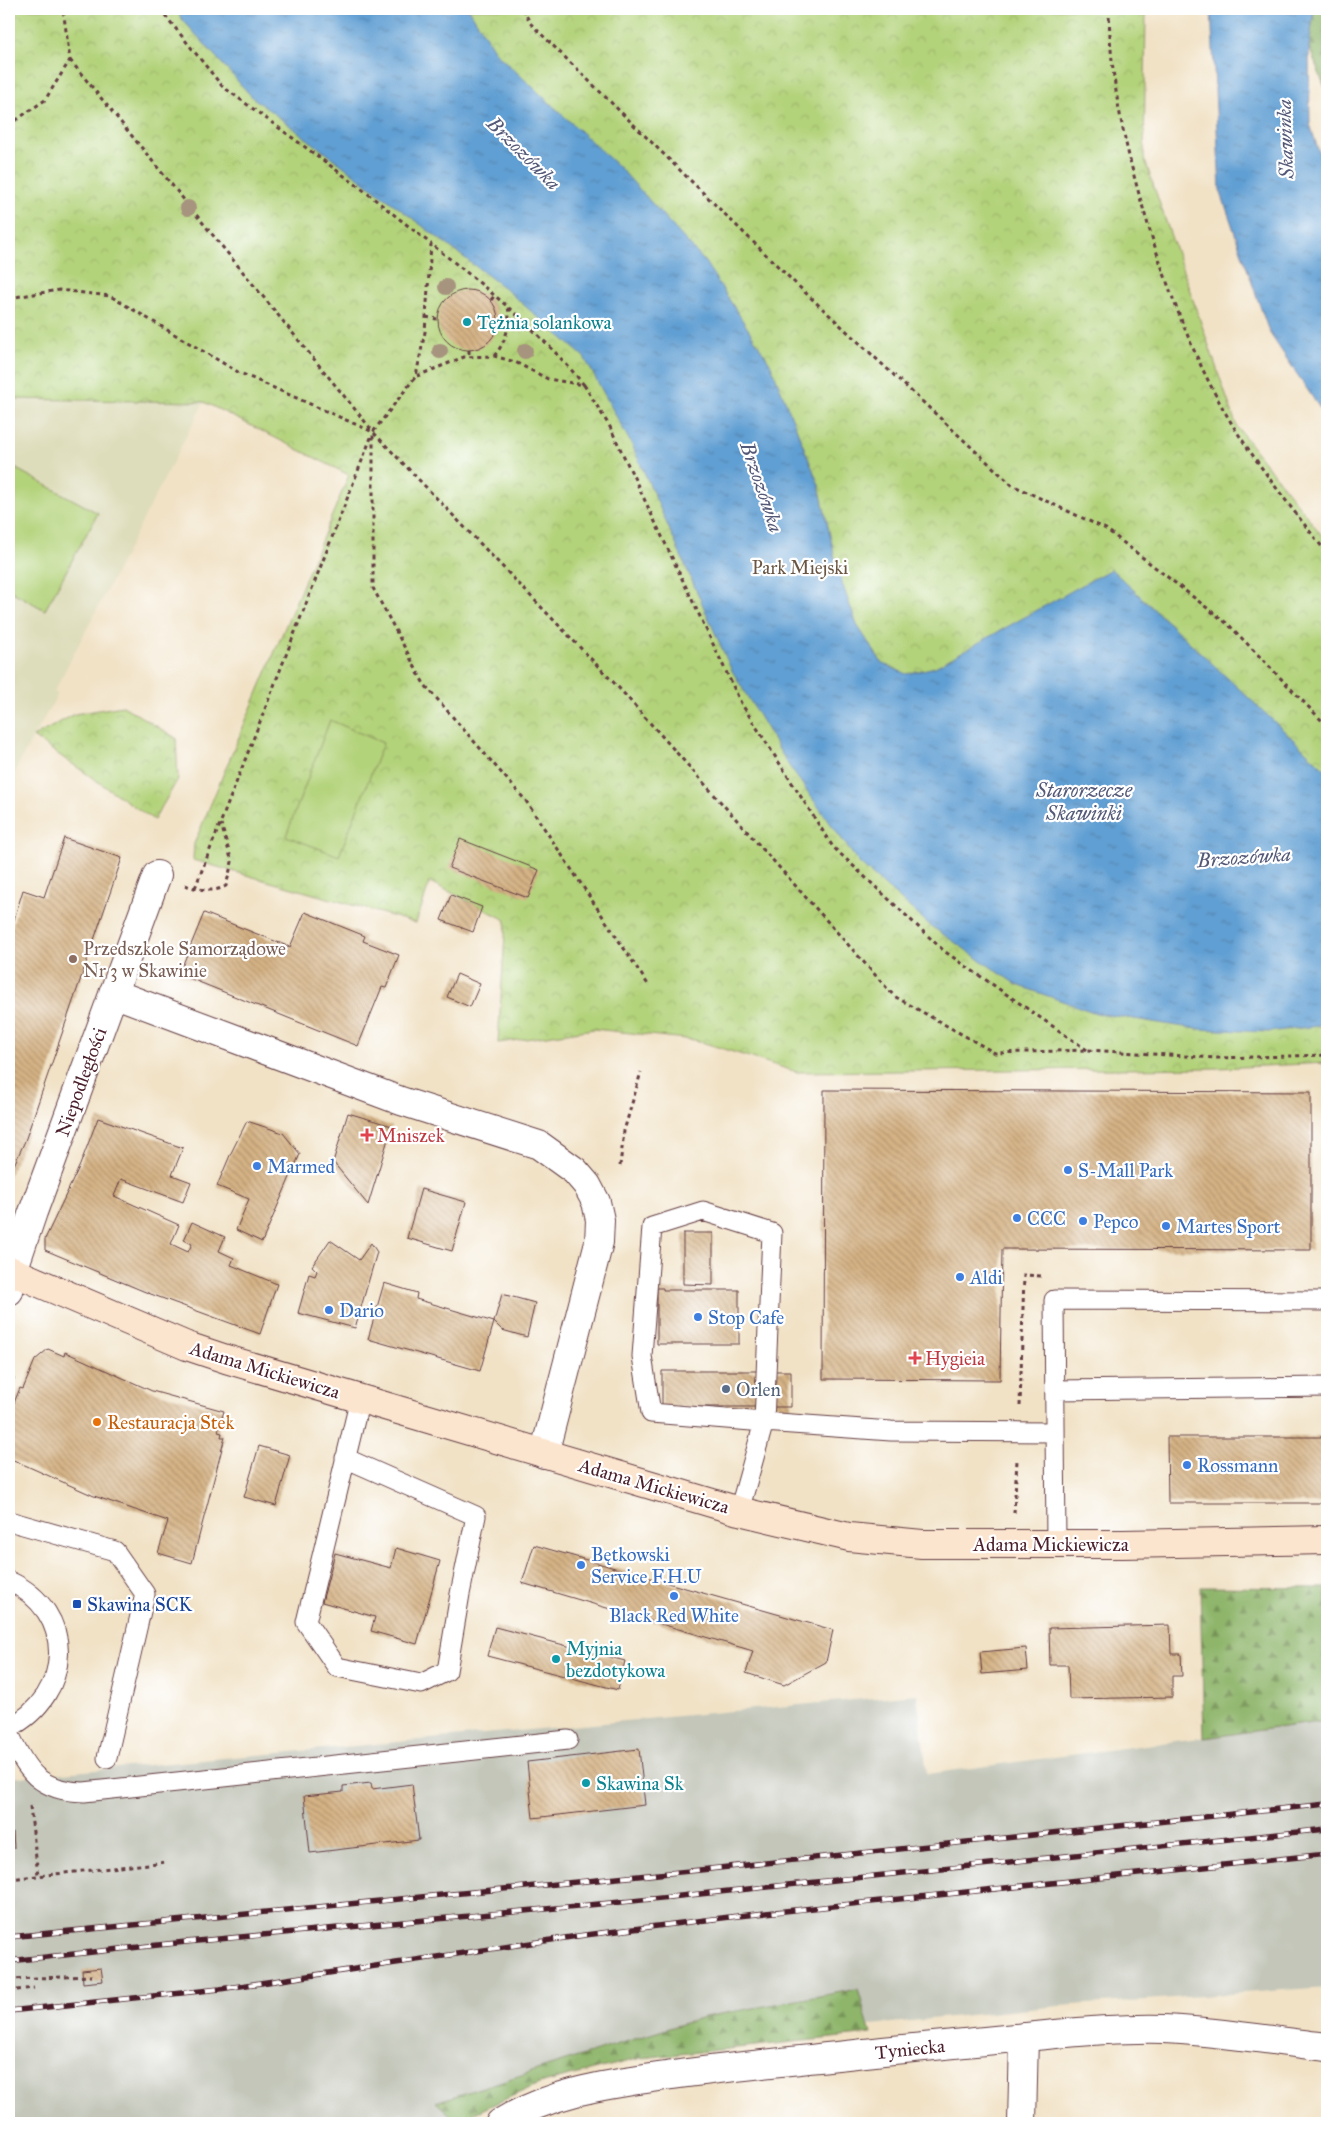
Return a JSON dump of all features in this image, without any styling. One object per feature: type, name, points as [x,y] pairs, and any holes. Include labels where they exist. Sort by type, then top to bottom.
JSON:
[{"type":"main road","name":"Adama Mickiewicza","points":[[10,1277],[187,1346],[252,1368],[739,1511],[816,1530],[884,1542],[922,1544],[1327,1540]]},
{"type":"street","name":"Niepodległości","points":[[10,1277],[157,875]]},
{"type":"street","points":[[113,994],[401,1101],[539,1145],[576,1171],[587,1185],[596,1202],[600,1220],[599,1242],[544,1454]]},
{"type":"street","name":"Tyniecka","points":[[500,2123],[550,2098],[581,2089],[625,2082],[717,2069],[1099,2030],[1192,2030],[1327,2047]]},
{"type":"street","points":[[1022,2123],[1024,2037]]},
{"type":"lane","points":[[739,1511],[764,1422],[772,1233],[703,1211],[652,1227],[642,1356],[651,1414],[764,1422],[891,1431],[1054,1432]]},
{"type":"lane","points":[[1056,1544],[1054,1300],[1327,1301]]},
{"type":"lane","points":[[1055,1390],[1327,1387]]},
{"type":"lane","points":[[345,1458],[476,1516],[447,1671],[422,1684],[337,1667],[306,1622],[345,1458],[360,1399]]},
{"type":"lane","points":[[9,1521],[115,1551],[145,1594],[107,1758]]},
{"type":"lane","points":[[9,1581],[42,1603],[51,1617],[58,1650],[55,1678],[47,1693],[38,1707],[19,1723],[9,1728]]},
{"type":"lane","points":[[9,1733],[24,1764],[32,1773],[58,1788],[84,1792],[568,1740]]},
{"type":"path","points":[[63,9],[70,60],[373,432],[618,686],[894,996],[995,1053],[1087,1050],[1218,1058],[1326,1055],[1327,1116]]},
{"type":"path","points":[[160,9],[222,86],[358,186],[495,295],[552,348],[584,385],[610,427],[741,702],[833,847],[944,951],[1087,1050]]},
{"type":"path","points":[[524,9],[530,23],[781,270],[1012,485],[1106,529],[1229,625],[1327,726]]},
{"type":"path","points":[[1109,9],[1109,42],[1128,158],[1178,316],[1234,427],[1259,464],[1327,553]]},
{"type":"path","points":[[9,125],[45,100],[70,60]]},
{"type":"path","points":[[221,823],[232,862],[226,886],[217,891],[195,888],[373,432],[416,376],[426,317],[431,244]]},
{"type":"path","points":[[9,298],[59,290],[110,296],[238,372],[373,432]]},
{"type":"path","points":[[491,300],[495,295]]},
{"type":"path","points":[[494,356],[501,348],[507,332],[510,316],[508,306]]},
{"type":"path","points":[[426,317],[437,318]]},
{"type":"path","points":[[469,350],[469,356]]},
{"type":"path","points":[[416,376],[469,356],[494,356],[515,362],[548,379],[584,385]]},
{"type":"path","points":[[373,432],[373,588],[424,684],[526,801],[649,986]]},
{"type":"path","points":[[620,1166],[624,1131],[641,1072]]},
{"type":"path","points":[[9,1372],[14,1375],[9,1392]]},
{"type":"path","points":[[32,1773],[28,1786],[38,1875]]},
{"type":"path","points":[[9,1879],[166,1862]]},
{"type":"path","points":[[9,1979],[92,1976]]},
{"type":"path","points":[[9,1991],[34,1988]]},
{"type":"shaded area","points":[[9,399],[204,402],[54,692],[58,694],[9,783]]},
{"type":"shaded area","points":[[917,1694],[927,1774],[1327,1721],[1327,1987],[1060,2006],[605,2052],[459,2105],[443,2123],[9,2123],[9,1778]]},
{"type":"green space","name":"Park Miejski","points":[[9,9],[1146,9],[1144,158],[1237,427],[1327,542],[1327,1063],[1219,1068],[797,1072],[695,1040],[594,1029],[498,1043],[506,920],[430,882],[416,923],[193,860],[194,844],[349,475],[204,402],[9,399]]},
{"type":"green space","points":[[1314,9],[1327,9],[1327,93],[1309,47]]},
{"type":"green space","points":[[9,465],[98,513],[45,610],[9,590]]},
{"type":"green space","points":[[123,706],[176,738],[178,779],[154,820],[33,737],[75,714]]},
{"type":"green space","points":[[330,720],[383,743],[339,856],[286,836]]},
{"type":"green space","points":[[1200,1587],[1327,1588],[1327,1721],[1204,1738]]},
{"type":"green space","points":[[858,1989],[871,2034],[641,2058],[539,2084],[457,2121],[436,2102],[704,2017]]},
{"type":"water","name":"Starorzecze Skawinki","points":[[176,9],[469,9],[496,53],[622,170],[705,262],[770,363],[819,485],[838,572],[857,625],[882,663],[906,674],[935,667],[1111,569],[1327,771],[1327,1025],[1268,1032],[1197,1029],[1096,1013],[1017,985],[931,926],[859,863],[789,766],[731,669],[633,447],[584,357],[503,287],[252,97],[181,18]]},
{"type":"water","name":"Skawinka","points":[[1211,9],[1314,9],[1309,47],[1310,124],[1327,178],[1327,419],[1269,332],[1220,190]]},
{"type":"building","name":"Tężnia solankowa","points":[[462,290],[474,290],[485,295],[493,303],[498,314],[496,332],[485,345],[474,350],[462,350],[451,345],[443,337],[438,326],[438,314],[443,303],[451,295]]},
{"type":"building","points":[[64,838],[122,858],[25,1141],[9,1176],[9,936],[23,890],[44,897]]},
{"type":"building","points":[[460,839],[539,870],[528,898],[449,868]]},
{"type":"building","points":[[451,895],[482,907],[473,932],[441,920]]},
{"type":"building","points":[[305,912],[365,936],[363,941],[399,955],[386,988],[382,987],[358,1046],[179,974],[204,913],[290,947]]},
{"type":"building","points":[[457,974],[480,984],[470,1007],[447,997]]},
{"type":"building","name":"S-Mall Park","points":[[824,1090],[1311,1092],[1311,1250],[1002,1249],[1000,1380],[823,1379]]},
{"type":"building","points":[[348,1113],[392,1126],[368,1205],[333,1162]]},
{"type":"building","points":[[98,1118],[183,1148],[172,1175],[191,1182],[183,1202],[121,1179],[114,1196],[179,1225],[171,1244],[188,1252],[192,1244],[184,1240],[192,1222],[225,1237],[219,1251],[234,1258],[231,1265],[277,1284],[260,1334],[148,1293],[45,1250],[45,1239],[80,1165]]},
{"type":"building","points":[[247,1121],[283,1133],[300,1154],[262,1242],[236,1230],[249,1199],[217,1186]]},
{"type":"building","points":[[421,1189],[466,1202],[452,1251],[407,1238]]},
{"type":"building","points":[[683,1233],[713,1233],[713,1285],[683,1284]]},
{"type":"building","points":[[330,1240],[359,1260],[371,1243],[377,1252],[355,1328],[298,1313],[309,1274],[315,1276],[317,1271],[312,1266]]},
{"type":"building","points":[[384,1283],[417,1293],[416,1299],[494,1322],[480,1371],[368,1339]]},
{"type":"building","name":"Stop Cafe","points":[[657,1288],[663,1288],[663,1290],[739,1290],[739,1344],[657,1344]]},
{"type":"building","points":[[502,1294],[535,1303],[527,1337],[502,1330],[494,1322]]},
{"type":"building","points":[[48,1349],[64,1356],[65,1352],[152,1391],[224,1411],[218,1432],[222,1433],[221,1437],[225,1437],[192,1563],[158,1553],[168,1521],[94,1496],[9,1458],[9,1415],[20,1388],[23,1389],[35,1360]]},
{"type":"building","name":"Orlen","points":[[662,1371],[791,1371],[791,1407],[662,1407]]},
{"type":"building","points":[[1167,1437],[1327,1437],[1327,1503],[1168,1503]]},
{"type":"building","points":[[259,1446],[290,1455],[276,1506],[244,1497]]},
{"type":"building","points":[[534,1545],[833,1630],[826,1662],[784,1685],[746,1673],[753,1651],[522,1583]]},
{"type":"building","points":[[396,1548],[440,1561],[417,1644],[371,1631],[375,1617],[322,1602],[335,1553],[391,1568]]},
{"type":"building","points":[[1170,1625],[1171,1654],[1181,1654],[1182,1676],[1172,1676],[1172,1697],[1069,1699],[1068,1665],[1050,1665],[1049,1628]]},
{"type":"building","name":"Myjnia bezdotykowa","points":[[495,1627],[625,1661],[618,1690],[487,1656]]},
{"type":"building","points":[[1026,1648],[1028,1670],[982,1674],[980,1652]]},
{"type":"building","name":"Skawina Sk","points":[[639,1749],[645,1805],[533,1818],[527,1762]]},
{"type":"building","points":[[371,1783],[372,1789],[412,1784],[419,1840],[310,1853],[304,1796],[343,1792],[343,1786]]},
{"type":"building","points":[[9,1832],[13,1832],[14,1848],[9,1849]]},
{"type":"building","points":[[101,1968],[103,1981],[83,1983],[82,1970]]},
{"type":"railway","points":[[9,1937],[700,1870],[1327,1804]]},
{"type":"railway","points":[[9,1961],[186,1942],[632,1901],[1327,1829]]},
{"type":"railway","points":[[9,2011],[220,1989],[585,1935],[738,1916],[1327,1854]]},
{"type":"place","name":"Tężnia solankowa","points":[[467,322]]},
{"type":"place","name":"Przedszkole Samorządowe Nr 3 w Skawinie","points":[[73,959]]},
{"type":"place","name":"Mniszek","points":[[367,1135]]},
{"type":"place","name":"Marmed","points":[[257,1166]]},
{"type":"place","name":"S-Mall Park","points":[[1068,1170]]},
{"type":"place","name":"CCC","points":[[1017,1218]]},
{"type":"place","name":"Pepco","points":[[1083,1221]]},
{"type":"place","name":"Martes Sport","points":[[1166,1226]]},
{"type":"place","name":"Aldi","points":[[960,1277]]},
{"type":"place","name":"Dario","points":[[329,1310]]},
{"type":"place","name":"Stop Cafe","points":[[698,1317]]},
{"type":"place","name":"Hygieia","points":[[915,1358]]},
{"type":"place","name":"Orlen","points":[[726,1389]]},
{"type":"place","name":"Restauracja Stek","points":[[97,1422]]},
{"type":"place","name":"Rossmann","points":[[1187,1465]]},
{"type":"place","name":"Bętkowski Service F.H.U","points":[[581,1565]]},
{"type":"place","name":"Black Red White","points":[[674,1596]]},
{"type":"place","name":"Skawina SCK","points":[[77,1604]]},
{"type":"place","name":"Myjnia bezdotykowa","points":[[556,1659]]},
{"type":"place","name":"Skawina Sk","points":[[586,1783]]},
{"type":"water label","name":"Brzozówka","points":[[524,153]]},
{"type":"water label","name":"Brzozówka","points":[[762,487]]},
{"type":"water label","name":"Brzozówka","points":[[1244,857]]}]
